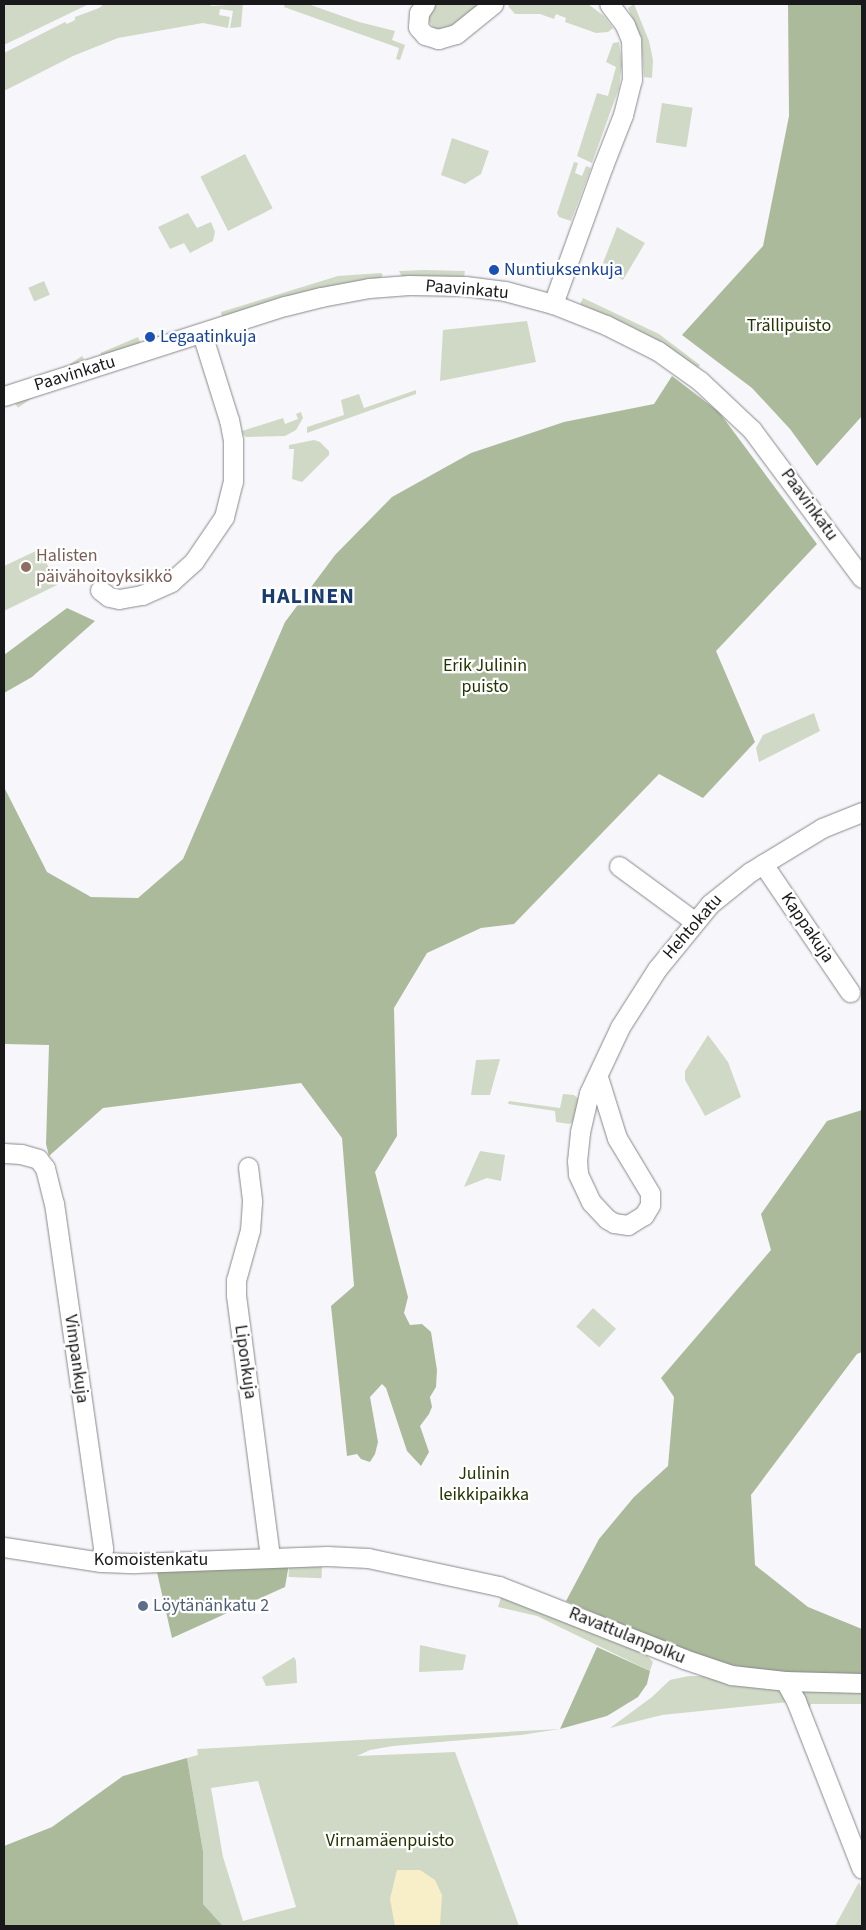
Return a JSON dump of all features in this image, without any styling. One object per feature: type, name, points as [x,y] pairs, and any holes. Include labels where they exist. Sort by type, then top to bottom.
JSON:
[{"type":"street","points":[[425,4],[419,13],[418,27],[425,36],[438,39],[456,34],[480,17],[493,4]]},
{"type":"street","points":[[553,304],[623,115],[632,80],[634,67],[631,40],[626,25],[608,4]]},
{"type":"street","name":"Paavinkatu","points":[[4,396],[285,306],[346,292],[391,286],[438,285],[505,291],[553,304],[639,340],[658,351],[717,395],[752,430],[777,460],[862,578]]},
{"type":"street","points":[[100,590],[109,597],[130,597],[153,591],[171,582],[194,562],[224,516],[233,482],[232,440],[229,420],[202,334]]},
{"type":"street","name":"Hehtokatu","points":[[598,1077],[617,1138],[650,1193],[648,1210],[640,1220],[628,1225],[614,1223],[607,1219],[591,1202],[578,1174],[577,1150],[590,1093],[620,1027],[641,992],[694,921],[728,888],[822,828],[862,812]]},
{"type":"street","name":"Kappakuja","points":[[764,864],[850,992]]},
{"type":"street","points":[[619,866],[694,921]]},
{"type":"street","name":"Vimpankuja","points":[[4,1153],[21,1154],[38,1159],[45,1168],[54,1203],[103,1549],[101,1562]]},
{"type":"street","name":"Liponkuja","points":[[248,1167],[252,1202],[250,1230],[236,1280],[236,1295],[270,1558]]},
{"type":"street","name":"Komoistenkatu","points":[[4,1547],[101,1562],[134,1563],[270,1558]]},
{"type":"street","name":"Ravattulanpolku","points":[[270,1558],[358,1557],[436,1574],[457,1576],[519,1592],[684,1659],[740,1676],[785,1681],[862,1683]]},
{"type":"street","points":[[785,1681],[796,1701],[862,1869]]},
{"type":"green space","points":[[4,4],[89,4],[4,45]]},
{"type":"green space","points":[[104,4],[210,4],[211,6],[243,4],[241,27],[230,28],[233,11],[220,9],[219,15],[230,17],[228,28],[203,23],[118,38],[73,56],[4,91],[4,53],[65,22],[67,24],[75,20],[75,17],[99,8]]},
{"type":"green space","points":[[285,4],[308,4],[359,22],[395,31],[392,40],[405,45],[400,60],[396,59],[399,48],[284,7]]},
{"type":"green space","points":[[435,4],[485,4],[458,26],[435,30],[427,18]]},
{"type":"green space","points":[[511,4],[588,4],[604,16],[613,28],[608,32],[596,33],[565,22],[566,18],[556,14],[554,19],[540,14],[515,14],[508,6]]},
{"type":"green space","points":[[634,4],[649,41],[653,60],[652,78],[644,77],[641,37],[628,8]]},
{"type":"green space","name":"Trällipuisto","points":[[788,4],[862,4],[862,416],[817,466],[790,429],[752,388],[682,335],[763,246],[789,116]]},
{"type":"green space","points":[[619,42],[622,64],[619,88],[592,163],[577,156],[597,93],[608,96],[616,67],[606,62],[613,43]]},
{"type":"green space","points":[[662,103],[693,108],[686,147],[656,143]]},
{"type":"green space","points":[[452,138],[489,151],[481,174],[465,184],[441,175]]},
{"type":"green space","points":[[245,154],[273,208],[228,231],[200,177]]},
{"type":"green space","points":[[574,162],[578,163],[575,173],[582,176],[586,166],[591,168],[571,221],[559,217],[557,213]]},
{"type":"green space","points":[[188,213],[197,228],[211,222],[215,232],[213,241],[190,253],[184,243],[170,249],[158,227]]},
{"type":"green space","points":[[617,227],[645,243],[623,280],[601,268]]},
{"type":"green space","points":[[399,271],[465,271],[464,277],[402,277]]},
{"type":"green space","points":[[381,273],[383,275],[380,279],[222,318],[221,312],[338,276]]},
{"type":"green space","points":[[44,281],[50,295],[34,301],[28,288]]},
{"type":"green space","points":[[583,298],[659,334],[700,365],[697,369],[634,328],[580,304]]},
{"type":"green space","points":[[527,321],[536,362],[440,381],[443,330]]},
{"type":"green space","points":[[138,337],[141,344],[103,360],[100,353]]},
{"type":"green space","points":[[82,356],[86,362],[18,408],[14,402]]},
{"type":"green space","name":"Erik Julinin puisto","points":[[672,376],[719,412],[817,544],[716,651],[755,742],[703,798],[659,774],[514,924],[481,928],[427,953],[394,1008],[397,1136],[375,1172],[408,1297],[404,1313],[410,1325],[422,1324],[431,1332],[437,1370],[436,1387],[430,1397],[432,1407],[420,1426],[429,1452],[421,1466],[407,1451],[386,1388],[382,1384],[370,1397],[378,1442],[375,1454],[370,1462],[361,1459],[357,1454],[347,1456],[331,1306],[354,1286],[342,1138],[301,1083],[103,1108],[49,1156],[46,1144],[49,1045],[4,1044],[4,787],[47,872],[91,897],[138,898],[183,859],[285,622],[335,555],[392,497],[471,453],[564,422],[654,404]]},
{"type":"green space","points":[[416,390],[416,394],[307,433],[307,427],[344,415],[341,400],[359,394],[364,408]]},
{"type":"green space","points":[[301,412],[303,418],[296,430],[285,436],[246,437],[243,434],[242,431],[283,418],[285,424],[298,419],[296,414]]},
{"type":"green space","points":[[314,440],[320,442],[329,451],[329,455],[302,482],[292,479],[294,449],[289,449],[289,445]]},
{"type":"green space","points":[[40,549],[57,585],[4,611],[4,566]]},
{"type":"green space","points":[[67,608],[95,621],[32,677],[4,693],[4,655]]},
{"type":"green space","points":[[814,713],[820,731],[759,762],[756,748],[763,735]]},
{"type":"green space","points":[[708,1035],[728,1062],[741,1097],[705,1116],[685,1080],[685,1071]]},
{"type":"green space","points":[[500,1059],[490,1095],[471,1095],[476,1060]]},
{"type":"green space","points":[[563,1094],[574,1095],[581,1101],[576,1120],[569,1124],[556,1122],[555,1111],[508,1104],[509,1101],[560,1108]]},
{"type":"green space","points":[[862,1110],[862,1352],[857,1354],[751,1495],[755,1565],[808,1607],[862,1629],[862,1675],[793,1675],[710,1662],[566,1601],[599,1539],[634,1497],[668,1466],[674,1397],[661,1378],[771,1250],[761,1214],[827,1121]]},
{"type":"green space","points":[[480,1151],[505,1155],[501,1181],[487,1178],[464,1187]]},
{"type":"green space","points":[[593,1308],[616,1329],[599,1347],[576,1327]]},
{"type":"green space","points":[[289,1564],[322,1565],[322,1578],[289,1577]]},
{"type":"green space","points":[[289,1564],[285,1587],[172,1638],[156,1568]]},
{"type":"green space","points":[[502,1594],[643,1651],[653,1662],[650,1671],[537,1616],[498,1607]]},
{"type":"green space","points":[[420,1645],[466,1655],[463,1670],[419,1672]]},
{"type":"green space","points":[[597,1647],[650,1671],[647,1684],[638,1697],[607,1716],[560,1729]]},
{"type":"green space","points":[[294,1657],[296,1661],[297,1683],[266,1686],[262,1677]]},
{"type":"green space","points":[[689,1676],[707,1676],[779,1689],[789,1702],[662,1715],[610,1728],[652,1697],[670,1680]]},
{"type":"green space","points":[[801,1689],[862,1689],[862,1704],[811,1704],[809,1710],[862,1844],[862,1861],[799,1696]]},
{"type":"green space","name":"Virnamäenpuisto","points":[[560,1729],[521,1735],[393,1746],[370,1750],[357,1756],[455,1752],[519,1926],[223,1926],[203,1904],[203,1851],[187,1758],[198,1755],[197,1749]],"holes":[[[258,1781],[296,1907],[243,1921],[223,1857],[211,1788]]]},
{"type":"green space","points":[[187,1758],[203,1851],[203,1904],[223,1926],[4,1926],[4,1846],[52,1827],[123,1776]]},
{"type":"green space","points":[[859,1882],[862,1890],[862,1926],[835,1926]]},
{"type":"sand","points":[[397,1870],[420,1870],[435,1880],[442,1895],[440,1926],[395,1926],[390,1899]]},
{"type":"place","name":"Nuntiuksenkuja","points":[[494,270]]},
{"type":"place","name":"Legaatinkuja","points":[[150,337]]},
{"type":"place","name":"Halisten päivähoitoyksikkö","points":[[26,567]]},
{"type":"place","name":"Löytänänkatu 2","points":[[143,1606]]},
{"type":"district","name":"HALINEN","points":[[308,597]]},
{"type":"park label","name":"Julinin leikkipaikka","points":[[484,1485]]}]
